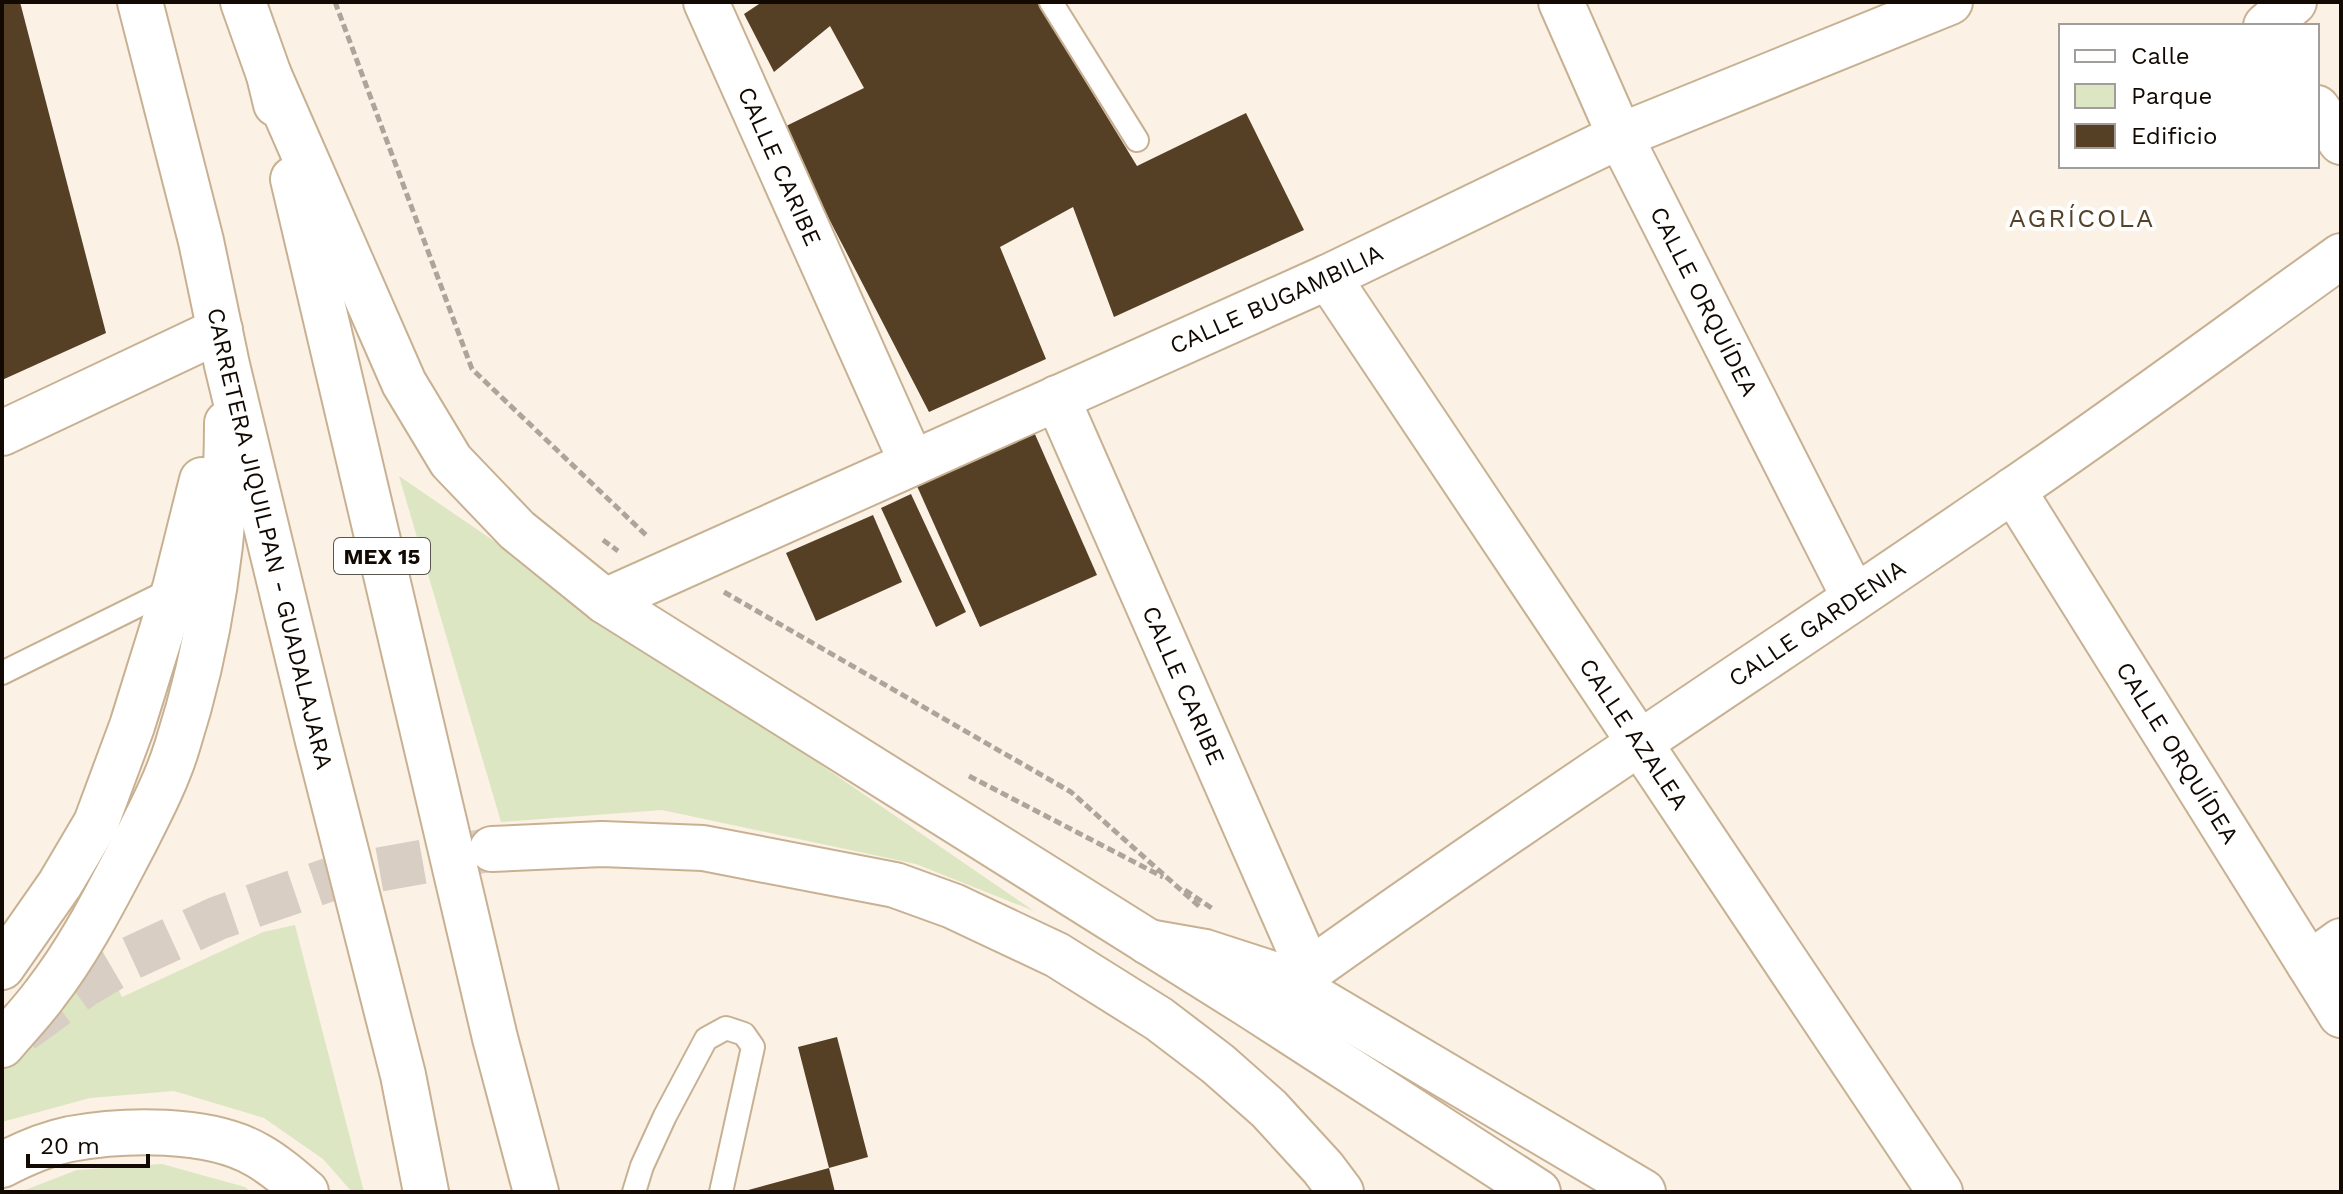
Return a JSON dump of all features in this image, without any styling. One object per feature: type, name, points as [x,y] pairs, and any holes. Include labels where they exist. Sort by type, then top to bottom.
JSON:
[{"type":"main road","name":"CARRETERA JIQUILPAN - GUADALAJARA","points":[[140,2],[201,241],[318,741],[403,1075],[426,1192]]},
{"type":"main road","name":"MEX 15","points":[[243,2],[269,75],[495,1038],[536,1192]]},
{"type":"main road","name":"CALLE CARIBE","points":[[706,2],[912,463]]},
{"type":"main road","name":"CALLE ORQUÍDEA","points":[[1561,2],[1620,136],[1854,597]]},
{"type":"main road","name":"CALLE BUGAMBILIA","points":[[605,601],[1328,277],[1620,136],[1950,2]]},
{"type":"main road","points":[[2241,2],[2258,24]]},
{"type":"main road","points":[[2268,24],[2294,2]]},
{"type":"main road","points":[[269,75],[404,383],[451,461],[517,530],[605,601],[1148,942],[1538,1192]]},
{"type":"main road","points":[[2319,111],[2341,142]]},
{"type":"main road","name":"CALLE GARDENIA","points":[[1300,977],[1638,743],[2013,490],[2341,256]]},
{"type":"main road","name":"CALLE AZALEA","points":[[1328,277],[1940,1192]]},
{"type":"main road","points":[[2,433],[224,347]]},
{"type":"main road","points":[[2,967],[60,884],[96,823],[132,726],[175,588],[224,347]]},
{"type":"main road","points":[[2,1045],[46,993],[82,937],[148,816],[177,750],[197,673],[212,596],[227,442],[224,347]]},
{"type":"main road","name":"CALLE CARIBE","points":[[1057,398],[1300,977]]},
{"type":"main road","name":"CALLE ORQUÍDEA","points":[[2013,490],[2325,952],[2341,1015]]},
{"type":"main road","points":[[492,849],[602,844],[703,848],[895,885],[953,906],[1057,955],[1159,1019],[1218,1064],[1269,1109],[1341,1192]]},
{"type":"main road","points":[[1148,942],[1205,952],[1276,975],[1300,977],[1643,1192]]},
{"type":"main road","points":[[2,1165],[25,1153],[67,1140],[107,1134],[186,1135],[222,1142],[256,1154],[306,1192]]},
{"type":"lane","points":[[1051,2],[1137,140]]},
{"type":"lane","points":[[2,673],[175,588]]},
{"type":"lane","points":[[634,1192],[642,1166],[665,1116],[706,1039],[726,1028],[744,1034],[753,1047],[721,1192]]},
{"type":"path","points":[[603,540],[656,578]]},
{"type":"path","points":[[962,772],[1171,881],[1221,914]]},
{"type":"green space","points":[[399,476],[1034,911],[916,864],[662,810],[501,822]]},
{"type":"green space","points":[[295,925],[364,1192],[352,1192],[323,1159],[264,1118],[174,1091],[90,1098],[2,1122],[2,1060],[97,944],[122,997],[263,932]]},
{"type":"green space","points":[[162,1164],[245,1187],[251,1192],[20,1192],[77,1170]]},
{"type":"building","points":[[2,2],[20,2],[106,333],[2,380]]},
{"type":"building","points":[[762,2],[1037,2],[1137,166],[1246,113],[1304,230],[1114,317],[1073,207],[1000,247],[1046,359],[929,412],[782,128],[864,88],[830,26],[774,72],[744,14]]},
{"type":"building","points":[[1034,432],[1097,575],[980,627],[917,486]]},
{"type":"building","points":[[911,494],[966,612],[936,627],[881,508]]},
{"type":"building","points":[[873,515],[902,582],[816,621],[786,553]]},
{"type":"building","points":[[837,1037],[868,1157],[829,1168],[798,1047]]},
{"type":"building","points":[[829,1168],[835,1192],[741,1192]]},
{"type":"tunnel","points":[[22,1031],[85,985],[131,958],[218,918],[337,877],[489,850]]},
{"type":"district","name":"AGRÍCOLA","points":[[2082,218]]}]
